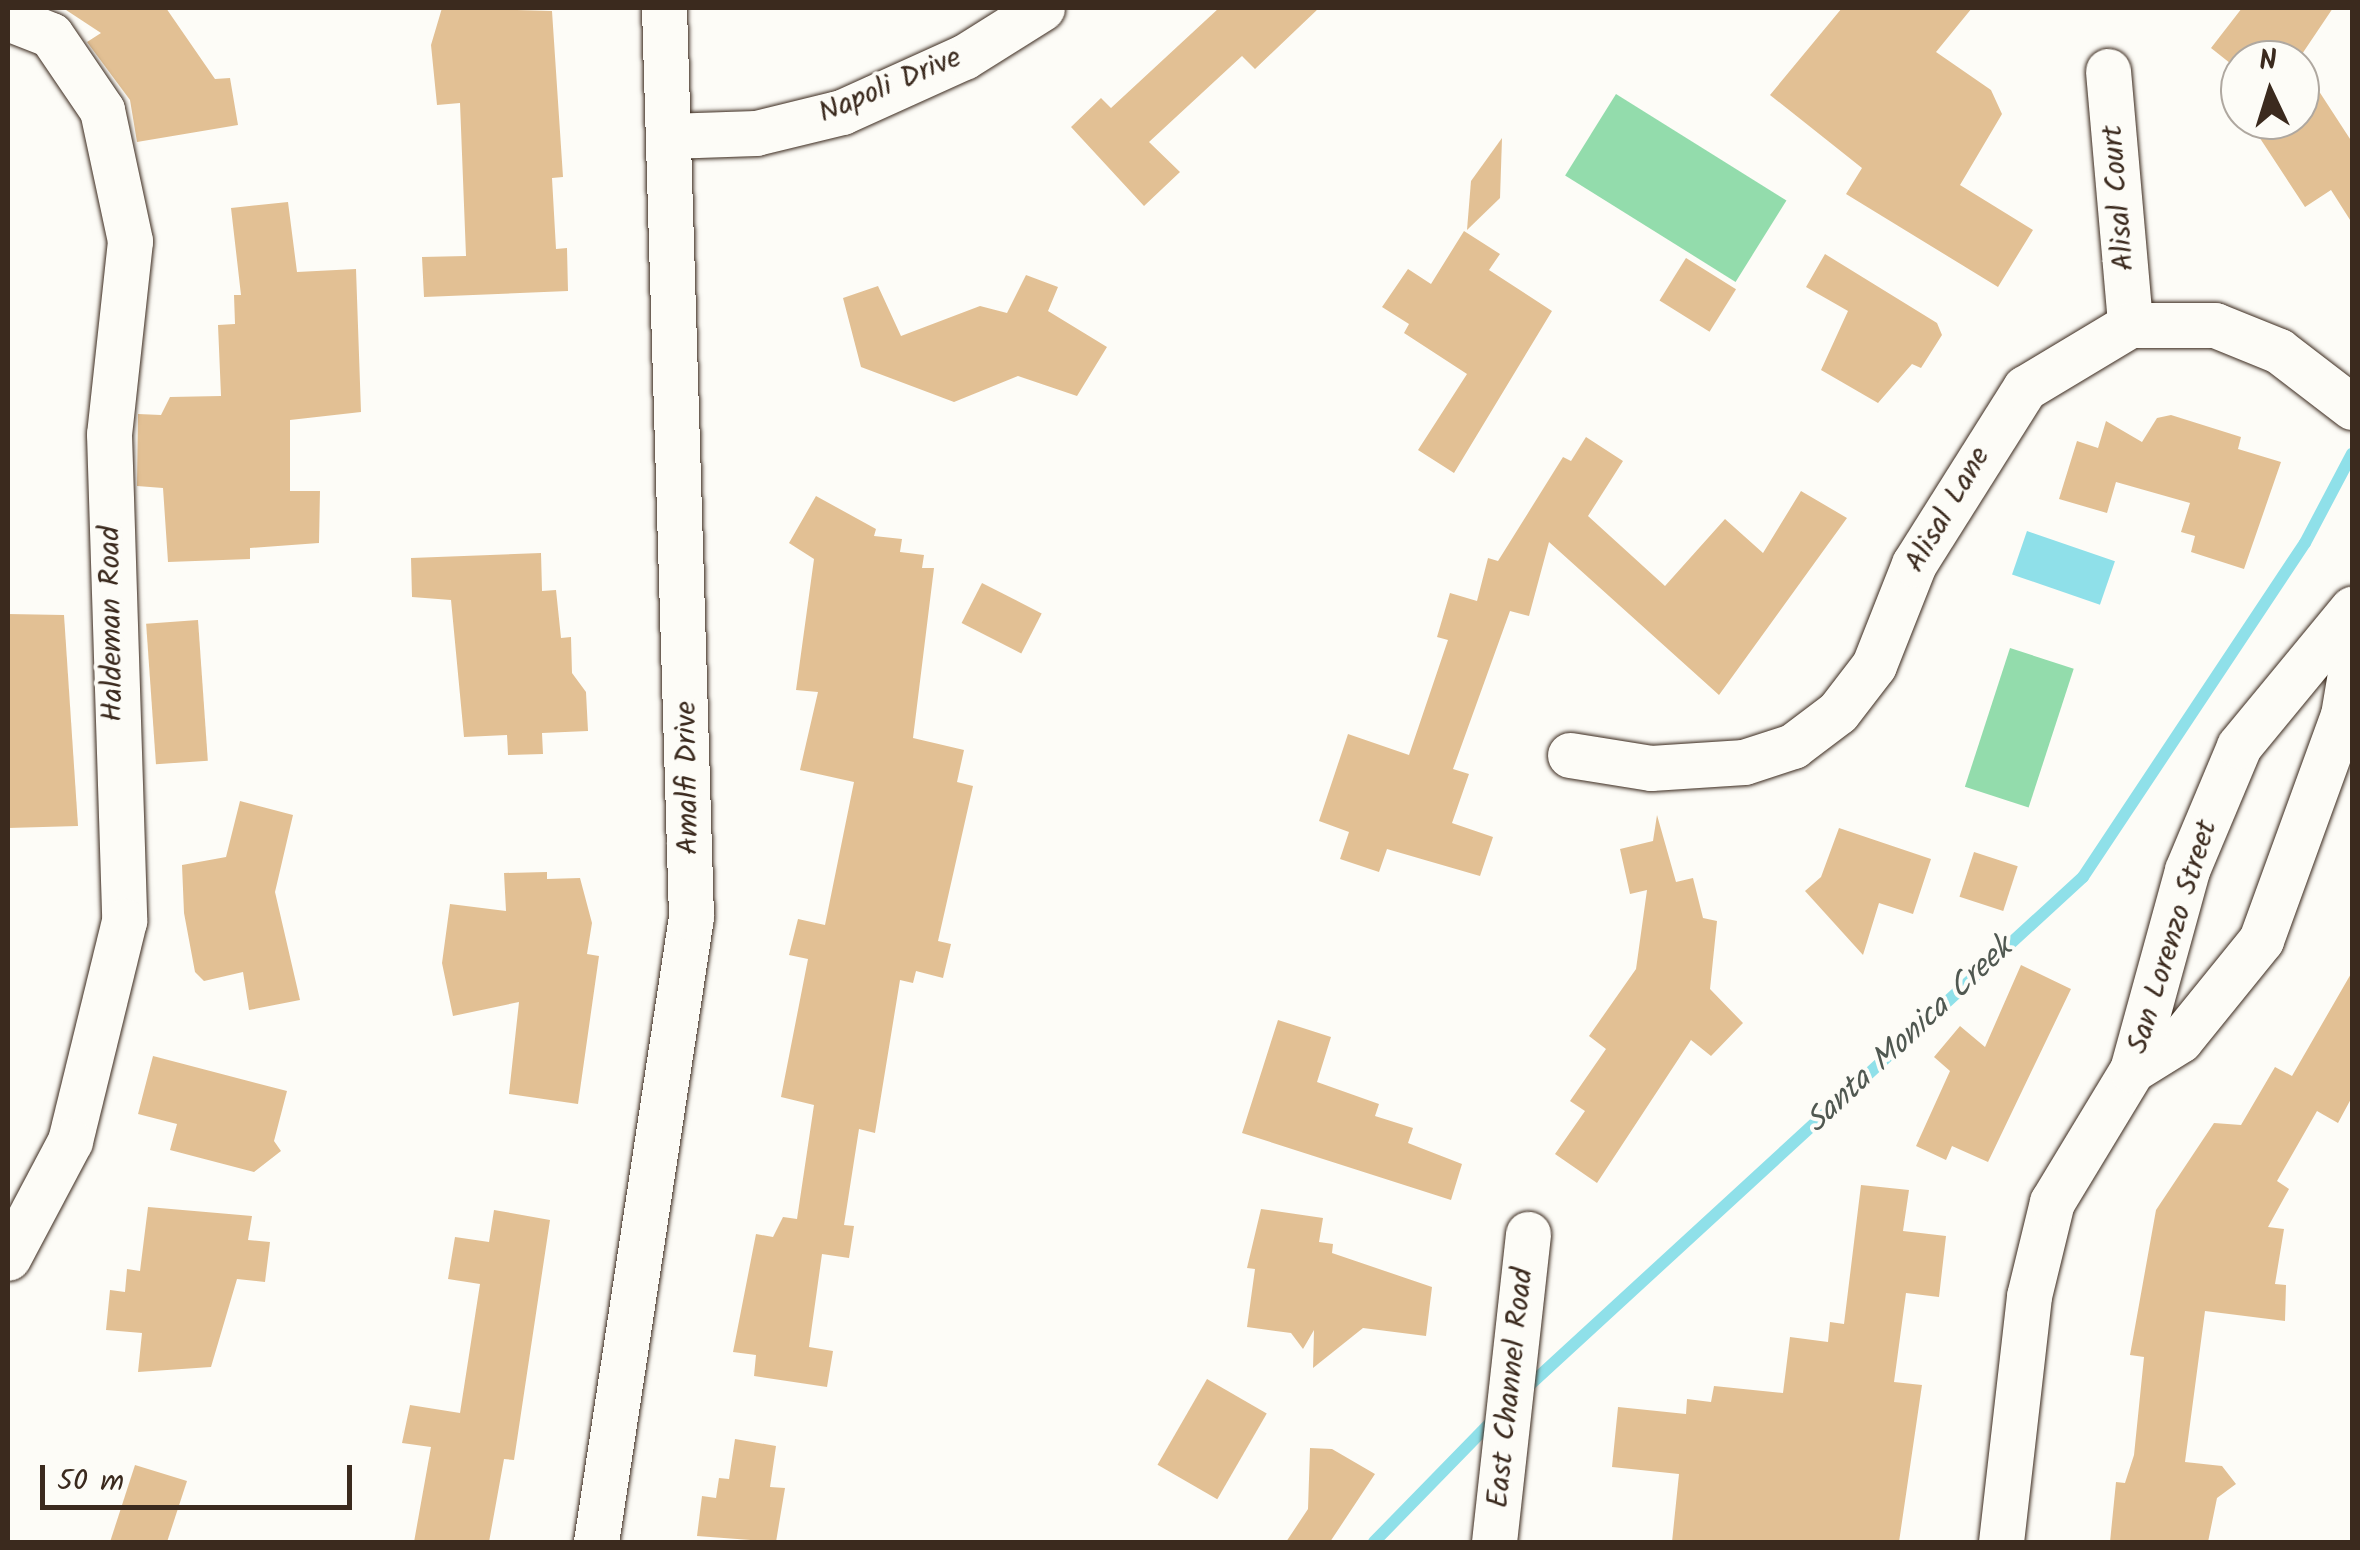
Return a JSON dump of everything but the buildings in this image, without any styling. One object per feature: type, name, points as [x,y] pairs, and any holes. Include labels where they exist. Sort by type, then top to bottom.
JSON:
[{"type":"street","name":"Amalfi Drive","points":[[596,1542],[691,917],[664,8]]},
{"type":"street","name":"Napoli Drive","points":[[668,136],[756,133],[842,112],[964,57],[1042,8]]},
{"type":"street","name":"Haldeman Road","points":[[8,18],[52,35],[102,110],[130,241],[109,454],[124,921],[70,1141],[8,1258]]},
{"type":"street","name":"Alisal Court","points":[[2108,71],[2130,325]]},
{"type":"street","points":[[2130,325],[2215,325],[2279,351],[2352,406]]},
{"type":"street","name":"Alisal Lane","points":[[1570,755],[1652,768],[1744,762],[1793,746],[1838,712],[1874,665],[1914,564],[2025,388],[2130,325]]},
{"type":"street","name":"San Lorenzo Street","points":[[2001,1542],[2030,1296],[2052,1202],[2132,1070],[2187,870],[2239,746],[2352,610]]},
{"type":"street","name":"San Lorenzo Street","points":[[2132,1070],[2180,1040],[2261,940],[2343,715],[2352,662]]},
{"type":"street","name":"East Channel Road","points":[[1494,1542],[1528,1234]]},
{"type":"green space","points":[[1616,94],[1786,201],[1736,282],[1565,175]]},
{"type":"green space","points":[[2010,648],[2074,669],[2029,808],[1965,787]]},
{"type":"water","points":[[2027,531],[2115,561],[2100,605],[2012,574]]},
{"type":"waterway","name":"Santa Monica Creek","points":[[1523,1391],[2083,877],[2305,543],[2352,454]]},
{"type":"waterway","name":"Santa Monica Creek","points":[[1374,1542],[1494,1419]]}]
